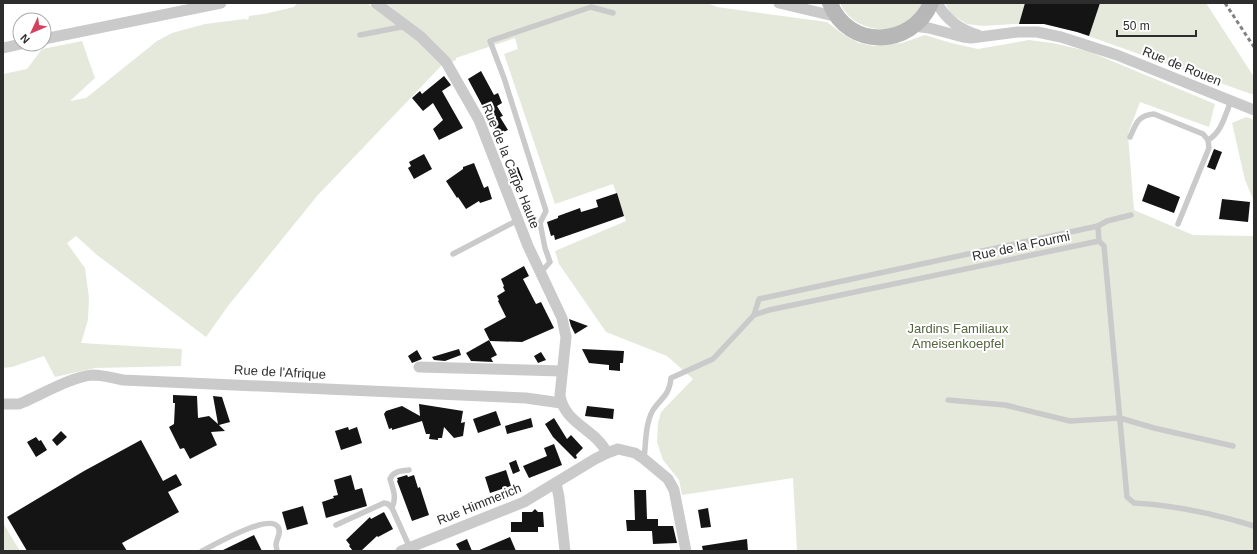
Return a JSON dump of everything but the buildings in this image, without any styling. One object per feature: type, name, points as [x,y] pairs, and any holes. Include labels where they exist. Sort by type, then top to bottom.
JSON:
[{"type":"main road","points":[[830,3],[838,17],[852,30],[862,35],[875,38],[888,38],[896,36],[914,26],[925,14],[931,3]]},
{"type":"street","points":[[52,37],[221,3]]},
{"type":"street","name":"Rue de la Carpe Haute","points":[[376,3],[421,37],[446,62],[479,120],[518,220],[562,318],[566,337],[560,395],[561,403]]},
{"type":"street","points":[[778,3],[838,17]]},
{"type":"street","name":"Rue de Rouen","points":[[937,3],[952,22],[971,33],[982,36]]},
{"type":"street","name":"Rue de Rouen","points":[[914,26],[963,37],[1018,32],[1037,32],[1061,37],[1117,55],[1254,110]]},
{"type":"street","points":[[419,367],[562,371]]},
{"type":"street","name":"Rue de l'Afrique","points":[[3,404],[19,404],[73,380],[84,376],[94,375],[123,380],[526,398],[561,403]]},
{"type":"street","points":[[561,403],[564,409],[576,422],[602,444],[607,453],[618,450],[626,450],[644,459],[662,472],[674,490],[686,551]]},
{"type":"street","name":"Rue Himmerich","points":[[406,549],[524,502],[607,453]]},
{"type":"street","points":[[556,483],[566,551]]},
{"type":"lane","points":[[541,272],[550,262],[545,248],[540,223],[546,211],[504,78],[490,41],[591,7],[613,13]]},
{"type":"lane","points":[[360,35],[406,26]]},
{"type":"lane","points":[[1208,140],[1215,136],[1218,132],[1231,101]]},
{"type":"lane","points":[[1130,137],[1137,122],[1141,118],[1154,114],[1203,134],[1208,140],[1209,148],[1178,224]]},
{"type":"lane","points":[[754,315],[759,299],[1098,226],[1107,221],[1131,215]]},
{"type":"lane","points":[[453,254],[518,220]]},
{"type":"lane","points":[[1098,226],[1099,241],[1104,246],[1127,496],[1134,504],[1159,504],[1220,516],[1254,526]]},
{"type":"lane","name":"Rue de la Fourmi","points":[[644,459],[646,436],[653,411],[670,389],[671,378],[712,359],[754,315],[769,310],[1099,241]]},
{"type":"lane","points":[[948,400],[1005,405],[1070,421],[1120,418],[1154,428],[1233,446]]},
{"type":"lane","points":[[392,508],[395,501],[390,479],[392,475],[397,472],[410,470]]},
{"type":"lane","points":[[336,525],[384,503],[388,504],[392,508],[406,549]]},
{"type":"lane","points":[[202,551],[239,532],[269,522],[278,527],[280,532],[276,545],[277,551]]},
{"type":"green space","points":[[297,3],[367,3],[418,41],[442,65],[317,196],[228,306],[206,337],[97,255],[76,236],[67,243],[85,268],[89,298],[88,320],[81,343],[182,349],[181,366],[95,368],[55,377],[44,356],[12,367],[3,368],[3,74],[27,69],[40,52],[52,52],[52,47],[82,41],[95,78],[70,101],[86,98],[157,41],[172,33],[205,24],[245,19],[248,20],[249,16],[294,7]]},
{"type":"green space","name":"Jardins Familiaux Ameisenkoepfel","points":[[386,3],[707,3],[717,7],[827,22],[844,35],[859,43],[874,46],[902,43],[925,35],[978,49],[1029,40],[1052,43],[1088,51],[1215,104],[1209,127],[1140,102],[1128,134],[1134,210],[1193,235],[1254,236],[1254,551],[797,551],[793,478],[682,495],[679,480],[663,460],[657,442],[658,423],[661,412],[693,379],[667,356],[606,332],[559,264],[555,251],[626,221],[613,184],[555,204],[504,54],[518,49],[515,38],[456,58],[456,60],[452,62],[432,40]]},
{"type":"green space","points":[[840,3],[924,3],[916,15],[905,24],[896,28],[877,29],[868,27],[851,18]]},
{"type":"green space","points":[[945,3],[1206,3],[1254,77],[1254,95],[1077,32],[1044,24],[983,26],[967,24],[951,14]]},
{"type":"green space","points":[[1246,117],[1254,120],[1254,201],[1245,180],[1232,123]]},
{"type":"green space","points":[[3,523],[20,551],[3,551]]},
{"type":"railway","points":[[1225,3],[1254,47]]}]
